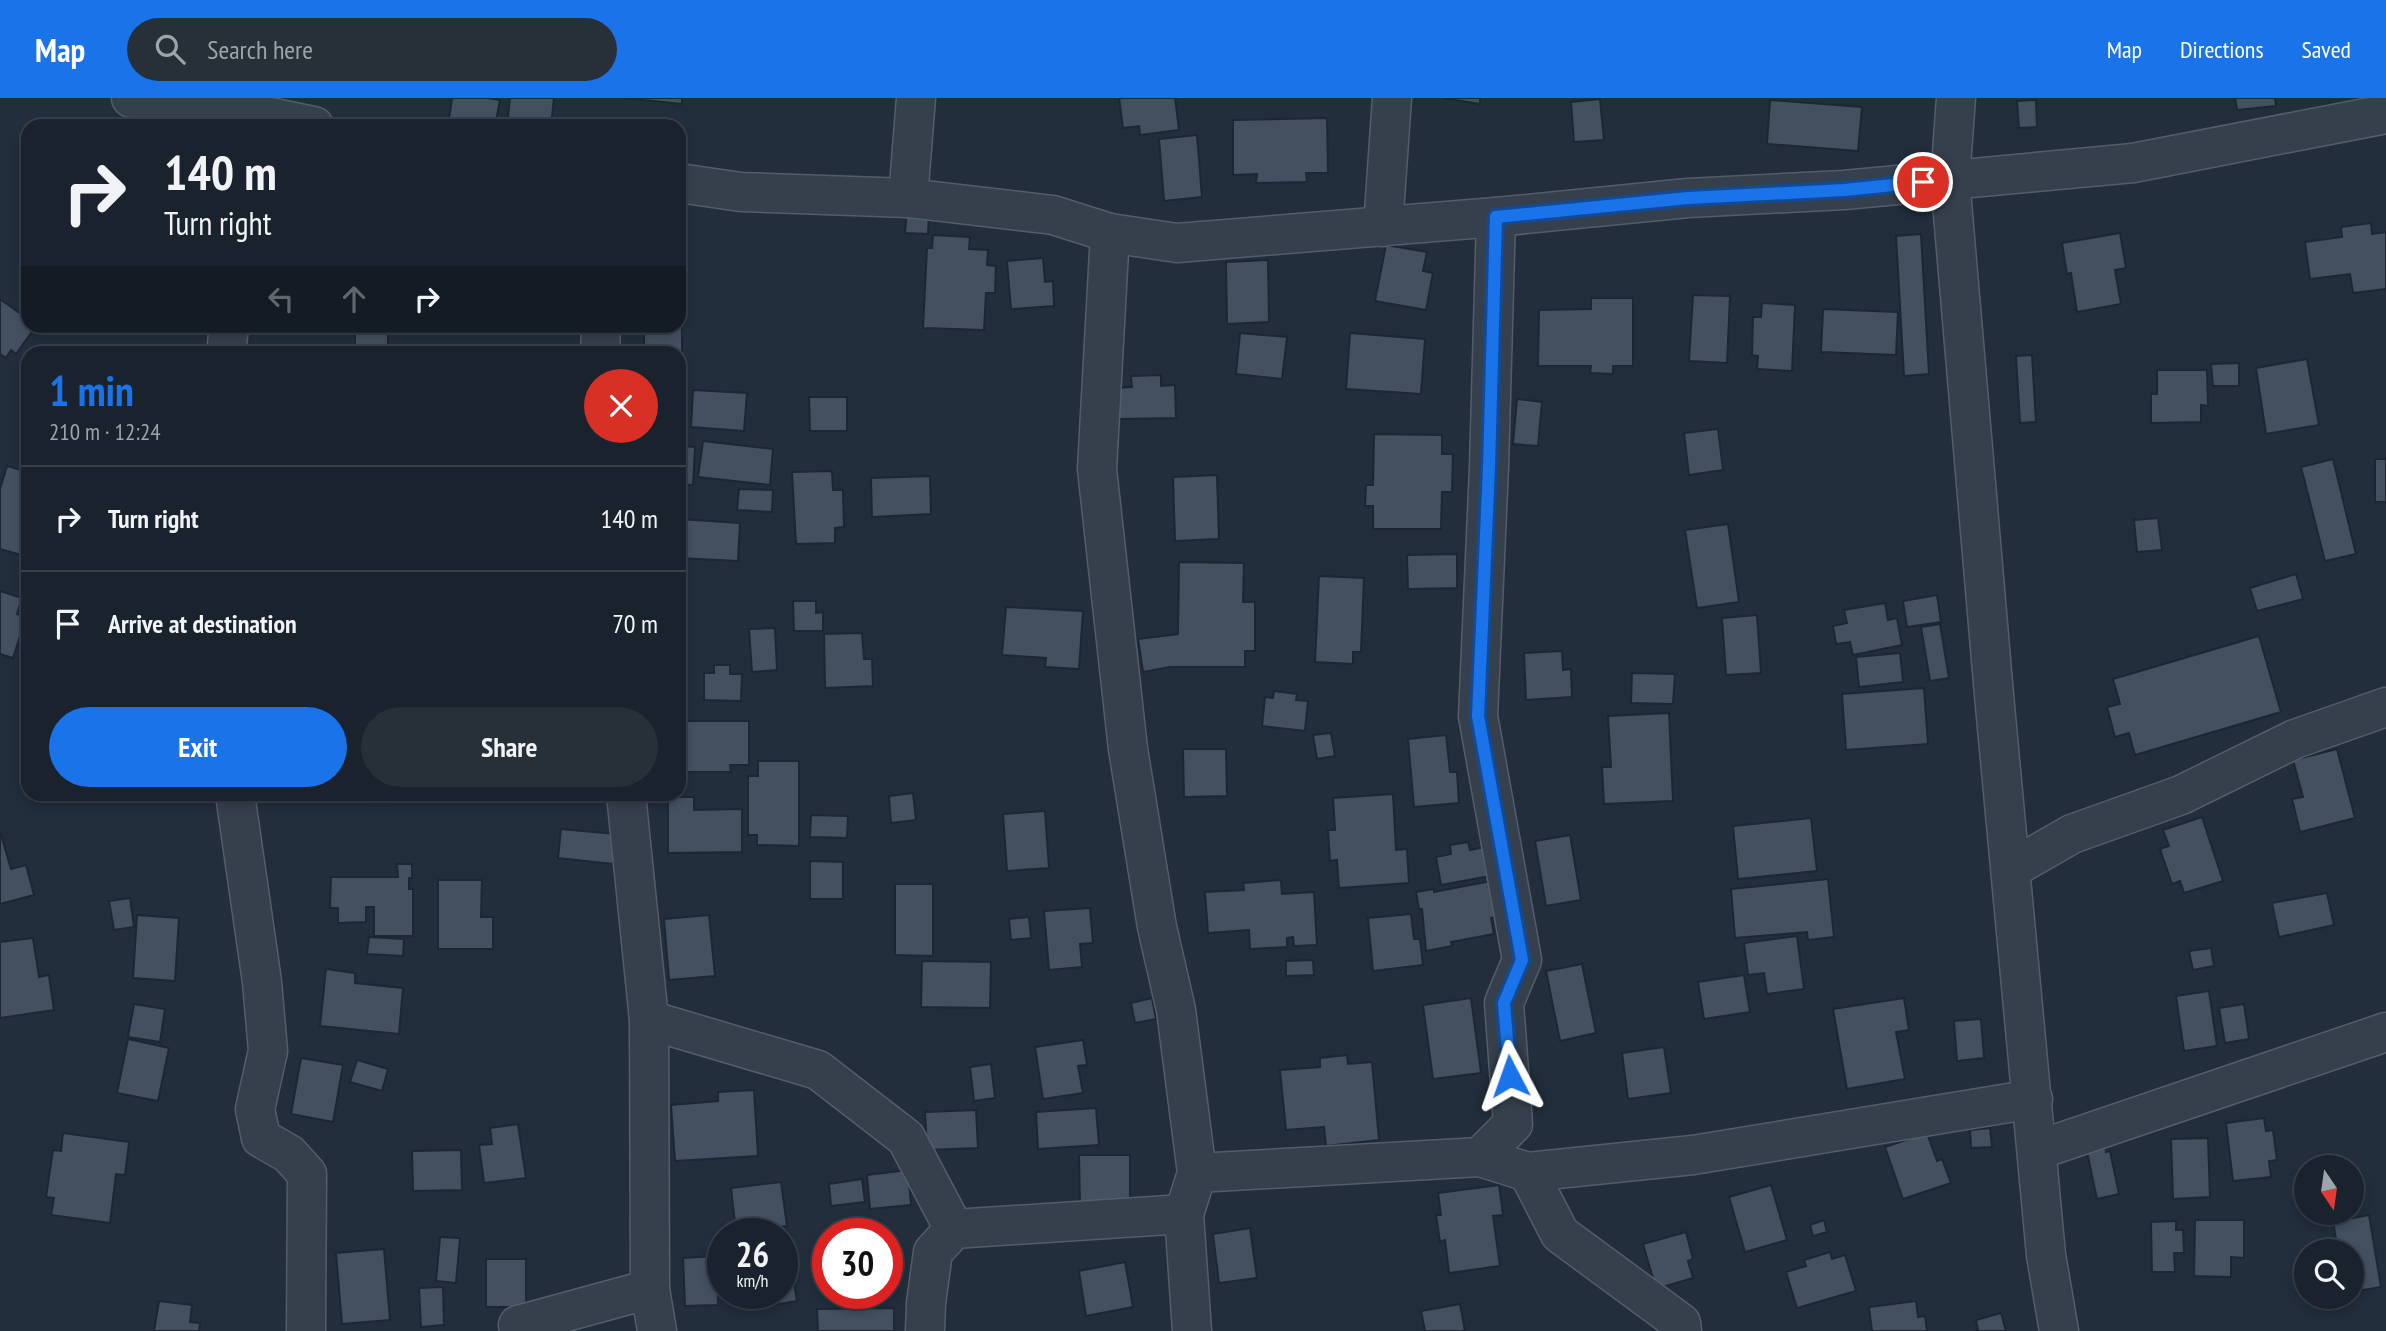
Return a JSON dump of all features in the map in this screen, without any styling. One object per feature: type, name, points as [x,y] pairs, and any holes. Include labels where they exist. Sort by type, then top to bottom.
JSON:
[{"type":"street","points":[[131,98],[245,119]]},
{"type":"street","points":[[908,198],[916,98]]},
{"type":"street","points":[[1383,227],[1392,98]]},
{"type":"street","points":[[1956,98],[1950,179],[2046,1255],[2059,1331]]},
{"type":"street","points":[[686,184],[741,192],[908,198],[1053,215],[1111,233],[1177,243],[1383,227],[1688,198],[1844,190],[2133,163],[2386,114]]},
{"type":"street","points":[[1480,1157],[1513,1124],[1504,1003],[1522,960],[1478,716],[1496,217]]},
{"type":"street","points":[[1111,233],[1097,469],[1128,749],[1157,927],[1176,1010],[1197,1173],[1184,1214],[1192,1331]]},
{"type":"street","points":[[2011,869],[2072,834],[2181,794],[2295,739],[2386,707]]},
{"type":"street","points":[[236,801],[262,982],[268,1051],[255,1109],[261,1138],[289,1154],[307,1174],[306,1331]]},
{"type":"street","points":[[627,801],[649,1020],[650,1289],[657,1331]]},
{"type":"street","points":[[649,1020],[818,1070],[906,1138],[954,1230]]},
{"type":"street","points":[[2038,1150],[2386,1032]]},
{"type":"street","points":[[1197,1173],[1480,1157],[1528,1172],[1693,1155],[2033,1099]]},
{"type":"street","points":[[1528,1172],[1560,1234],[1681,1323],[1682,1331]]},
{"type":"street","points":[[925,1331],[933,1252],[954,1230],[1184,1214]]},
{"type":"street","points":[[519,1331],[519,1325],[650,1289]]},
{"type":"building","points":[[452,98],[500,100],[496,119],[449,119]]},
{"type":"building","points":[[510,98],[554,98],[552,119],[508,119]]},
{"type":"building","points":[[624,98],[682,98],[682,104]]},
{"type":"building","points":[[1119,98],[1175,98],[1179,130],[1140,135],[1139,126],[1123,128]]},
{"type":"building","points":[[1443,98],[1480,98],[1480,104]]},
{"type":"building","points":[[2235,98],[2275,98],[2276,106],[2237,110]]},
{"type":"building","points":[[1600,99],[1604,140],[1574,142],[1571,102]]},
{"type":"building","points":[[1770,100],[1862,107],[1858,151],[1767,144]]},
{"type":"building","points":[[2036,100],[2037,127],[2019,128],[2017,101]]},
{"type":"building","points":[[1327,118],[1328,173],[1306,173],[1307,182],[1256,183],[1257,174],[1233,175],[1233,120]]},
{"type":"building","points":[[1197,135],[1202,197],[1164,201],[1159,139]]},
{"type":"building","points":[[907,209],[929,211],[928,234],[905,233]]},
{"type":"building","points":[[2371,223],[2372,234],[2386,232],[2386,289],[2353,293],[2350,274],[2310,279],[2305,242],[2342,237],[2341,227]]},
{"type":"building","points":[[2120,233],[2126,268],[2115,270],[2121,304],[2077,312],[2071,273],[2067,274],[2062,243]]},
{"type":"building","points":[[1921,234],[1929,374],[1904,376],[1896,236]]},
{"type":"building","points":[[933,235],[970,237],[969,249],[988,250],[987,265],[996,266],[995,293],[986,293],[984,330],[923,328],[927,248],[932,248]]},
{"type":"building","points":[[1386,245],[1427,252],[1423,271],[1433,273],[1426,310],[1375,301]]},
{"type":"building","points":[[1043,258],[1045,282],[1053,281],[1054,306],[1011,309],[1007,261]]},
{"type":"building","points":[[1268,260],[1269,322],[1227,324],[1226,262]]},
{"type":"building","points":[[1693,295],[1730,296],[1727,363],[1689,361]]},
{"type":"building","points":[[1591,298],[1633,298],[1633,366],[1613,366],[1613,374],[1590,373],[1591,366],[1538,366],[1539,310],[1591,309]]},
{"type":"building","points":[[0,299],[21,314],[21,333],[31,333],[16,354],[11,350],[6,358],[0,354]]},
{"type":"building","points":[[1762,303],[1795,305],[1792,371],[1757,369],[1758,356],[1752,355],[1753,317],[1761,317]]},
{"type":"building","points":[[1823,309],[1898,312],[1896,355],[1821,352]]},
{"type":"building","points":[[355,333],[388,333],[388,346],[355,346]]},
{"type":"building","points":[[644,333],[682,333],[682,346],[644,346]]},
{"type":"building","points":[[1240,333],[1287,337],[1282,379],[1236,374]]},
{"type":"building","points":[[1350,333],[1425,339],[1421,394],[1346,389]]},
{"type":"building","points":[[2032,355],[2036,422],[2020,423],[2016,356]]},
{"type":"building","points":[[2307,359],[2319,425],[2266,434],[2256,368]]},
{"type":"building","points":[[2239,363],[2239,386],[2213,386],[2211,364]]},
{"type":"building","points":[[2157,370],[2207,370],[2208,406],[2201,405],[2201,422],[2151,423],[2151,394],[2157,394]]},
{"type":"building","points":[[1161,375],[1161,386],[1175,385],[1176,418],[1119,419],[1117,388],[1132,387],[1131,376]]},
{"type":"building","points":[[693,390],[747,393],[744,431],[691,427]]},
{"type":"building","points":[[809,397],[847,397],[847,431],[810,431]]},
{"type":"building","points":[[1517,399],[1542,402],[1538,446],[1513,444]]},
{"type":"building","points":[[1718,429],[1723,470],[1689,475],[1684,433]]},
{"type":"building","points":[[1374,434],[1442,435],[1442,454],[1453,454],[1452,492],[1442,492],[1441,529],[1373,529],[1373,506],[1365,506],[1366,485],[1373,485]]},
{"type":"building","points":[[703,441],[773,449],[770,485],[698,477]]},
{"type":"building","points":[[686,446],[695,447],[693,485],[686,484]]},
{"type":"building","points":[[2333,459],[2356,554],[2325,561],[2301,467]]},
{"type":"building","points":[[2375,459],[2386,459],[2386,502],[2375,502]]},
{"type":"building","points":[[7,466],[21,470],[21,555],[0,549],[0,489]]},
{"type":"building","points":[[832,471],[833,490],[843,490],[844,527],[835,528],[835,543],[796,544],[792,472]]},
{"type":"building","points":[[1217,475],[1219,539],[1175,541],[1173,477]]},
{"type":"building","points":[[930,476],[931,514],[872,517],[871,478]]},
{"type":"building","points":[[739,489],[773,490],[772,512],[737,510]]},
{"type":"building","points":[[2158,518],[2162,550],[2137,552],[2134,520]]},
{"type":"building","points":[[686,519],[740,523],[738,561],[686,558]]},
{"type":"building","points":[[1728,524],[1739,602],[1697,608],[1685,530]]},
{"type":"building","points":[[1457,554],[1457,588],[1408,589],[1407,555]]},
{"type":"building","points":[[1179,562],[1244,563],[1243,602],[1255,602],[1255,651],[1245,651],[1245,667],[1170,667],[1143,672],[1138,639],[1178,634]]},
{"type":"building","points":[[2296,574],[2303,599],[2257,611],[2250,588]]},
{"type":"building","points":[[1319,576],[1364,578],[1361,652],[1353,652],[1353,664],[1315,662]]},
{"type":"building","points":[[0,591],[21,598],[17,614],[21,615],[21,633],[13,658],[0,654]]},
{"type":"building","points":[[1937,595],[1941,622],[1907,627],[1903,601]]},
{"type":"building","points":[[793,601],[816,601],[816,613],[823,612],[823,631],[794,631]]},
{"type":"building","points":[[1885,603],[1888,620],[1897,618],[1902,645],[1853,655],[1850,642],[1836,644],[1833,626],[1847,623],[1844,610]]},
{"type":"building","points":[[1006,607],[1083,611],[1079,669],[1045,667],[1046,658],[1002,655]]},
{"type":"building","points":[[1757,615],[1761,673],[1726,675],[1722,618]]},
{"type":"building","points":[[1940,624],[1949,678],[1930,681],[1921,627]]},
{"type":"building","points":[[775,628],[777,670],[752,672],[749,629]]},
{"type":"building","points":[[862,633],[864,659],[872,659],[873,686],[825,688],[824,634]]},
{"type":"building","points":[[2259,636],[2281,712],[2135,755],[2129,733],[2115,737],[2107,707],[2120,704],[2113,679]]},
{"type":"building","points":[[1562,651],[1563,670],[1571,669],[1572,697],[1526,700],[1524,653]]},
{"type":"building","points":[[1900,653],[1903,682],[1859,687],[1856,657]]},
{"type":"building","points":[[714,665],[730,665],[730,674],[742,674],[741,701],[704,700],[704,673],[714,673]]},
{"type":"building","points":[[1632,673],[1675,674],[1673,704],[1631,703]]},
{"type":"building","points":[[1924,688],[1928,744],[1846,750],[1842,694]]},
{"type":"building","points":[[1274,691],[1297,694],[1296,700],[1308,701],[1305,731],[1262,726],[1265,697],[1273,698]]},
{"type":"building","points":[[1669,713],[1673,801],[1604,804],[1602,767],[1611,767],[1608,716]]},
{"type":"building","points":[[686,721],[749,721],[749,765],[730,765],[731,772],[686,772]]},
{"type":"building","points":[[1331,733],[1335,756],[1317,759],[1313,735]]},
{"type":"building","points":[[1446,735],[1450,772],[1457,772],[1459,803],[1414,807],[1408,739]]},
{"type":"building","points":[[1183,749],[1226,749],[1227,796],[1184,797]]},
{"type":"building","points":[[2337,749],[2355,818],[2300,832],[2292,799],[2303,797],[2293,760]]},
{"type":"building","points":[[758,761],[799,761],[799,846],[757,845],[757,835],[748,835],[748,776],[758,776]]},
{"type":"building","points":[[913,793],[916,820],[891,823],[889,796]]},
{"type":"building","points":[[1393,794],[1396,850],[1407,849],[1409,883],[1339,888],[1337,860],[1330,861],[1328,830],[1335,830],[1333,798]]},
{"type":"building","points":[[686,797],[694,797],[694,810],[742,809],[742,852],[668,853],[668,801],[686,801]]},
{"type":"building","points":[[374,801],[412,801],[374,803]]},
{"type":"building","points":[[1045,811],[1049,868],[1007,871],[1003,814]]},
{"type":"building","points":[[811,815],[848,816],[847,838],[810,837]]},
{"type":"building","points":[[2202,817],[2223,881],[2184,893],[2180,881],[2172,884],[2160,849],[2169,846],[2163,830]]},
{"type":"building","points":[[1811,818],[1817,871],[1738,879],[1733,826]]},
{"type":"building","points":[[561,829],[616,834],[613,864],[558,858]]},
{"type":"building","points":[[0,831],[11,869],[26,865],[34,895],[0,904]]},
{"type":"building","points":[[1570,835],[1581,900],[1546,906],[1535,841]]},
{"type":"building","points":[[1468,842],[1470,850],[1485,847],[1490,876],[1441,885],[1436,857],[1451,854],[1450,845]]},
{"type":"building","points":[[810,861],[843,862],[843,899],[810,899]]},
{"type":"building","points":[[397,864],[412,864],[409,889],[413,889],[413,936],[374,936],[374,907],[366,907],[366,922],[338,923],[338,908],[330,908],[331,877],[398,877]]},
{"type":"building","points":[[1828,879],[1834,937],[1808,940],[1807,932],[1735,938],[1731,889]]},
{"type":"building","points":[[438,880],[482,880],[481,917],[493,917],[493,949],[438,949]]},
{"type":"building","points":[[1281,880],[1282,894],[1314,892],[1317,945],[1294,946],[1293,937],[1287,938],[1287,947],[1250,949],[1249,930],[1208,933],[1205,892],[1244,890],[1243,883]]},
{"type":"building","points":[[1491,881],[1498,916],[1491,918],[1494,934],[1451,942],[1452,946],[1426,951],[1422,909],[1419,909],[1416,892],[1434,889],[1434,892]]},
{"type":"building","points":[[895,884],[933,884],[933,956],[895,955]]},
{"type":"building","points":[[2327,893],[2334,925],[2279,937],[2272,903]]},
{"type":"building","points":[[130,898],[134,927],[114,930],[109,901]]},
{"type":"building","points":[[1090,908],[1093,943],[1080,944],[1082,967],[1049,970],[1044,911]]},
{"type":"building","points":[[1411,914],[1414,939],[1420,939],[1423,965],[1373,971],[1368,918]]},
{"type":"building","points":[[137,915],[179,918],[175,981],[133,978]]},
{"type":"building","points":[[709,915],[715,976],[669,980],[664,919]]},
{"type":"building","points":[[1029,917],[1031,938],[1011,940],[1009,919]]},
{"type":"building","points":[[1797,936],[1804,989],[1767,994],[1764,973],[1748,975],[1744,943]]},
{"type":"building","points":[[369,937],[404,939],[403,956],[367,954]]},
{"type":"building","points":[[33,938],[39,977],[49,975],[54,1010],[0,1018],[0,942]]},
{"type":"building","points":[[2211,948],[2214,966],[2193,970],[2189,951]]},
{"type":"building","points":[[1313,960],[1314,975],[1286,976],[1286,961]]},
{"type":"building","points":[[922,961],[991,962],[990,1008],[921,1007]]},
{"type":"building","points":[[1582,964],[1596,1033],[1560,1041],[1546,971]]},
{"type":"building","points":[[326,969],[355,973],[355,983],[403,988],[399,1034],[320,1026]]},
{"type":"building","points":[[1744,975],[1750,1012],[1704,1019],[1698,982]]},
{"type":"building","points":[[2209,991],[2217,1046],[2184,1051],[2176,996]]},
{"type":"building","points":[[1152,998],[1156,1019],[1135,1023],[1131,1003]]},
{"type":"building","points":[[1471,998],[1481,1073],[1433,1079],[1423,1005]]},
{"type":"building","points":[[1904,998],[1909,1030],[1896,1032],[1905,1079],[1847,1089],[1833,1009]]},
{"type":"building","points":[[134,1004],[165,1009],[160,1042],[128,1037]]},
{"type":"building","points":[[2244,1004],[2249,1039],[2225,1043],[2219,1008]]},
{"type":"building","points":[[1981,1019],[1984,1058],[1957,1061],[1954,1021]]},
{"type":"building","points":[[128,1039],[169,1048],[158,1101],[117,1093]]},
{"type":"building","points":[[1083,1040],[1087,1065],[1078,1066],[1083,1093],[1043,1099],[1035,1047]]},
{"type":"building","points":[[1664,1047],[1671,1093],[1628,1099],[1622,1053]]},
{"type":"building","points":[[1347,1055],[1348,1064],[1372,1062],[1379,1140],[1326,1146],[1324,1127],[1286,1130],[1280,1070],[1320,1067],[1320,1058]]},
{"type":"building","points":[[301,1058],[343,1065],[333,1122],[291,1114]]},
{"type":"building","points":[[357,1060],[388,1069],[382,1091],[350,1082]]},
{"type":"building","points":[[991,1064],[995,1098],[974,1101],[970,1067]]},
{"type":"building","points":[[754,1090],[758,1156],[675,1161],[671,1105],[718,1101],[718,1092]]},
{"type":"building","points":[[1096,1108],[1099,1145],[1038,1149],[1036,1112]]},
{"type":"building","points":[[976,1110],[978,1148],[927,1150],[925,1112]]},
{"type":"building","points":[[2264,1118],[2266,1131],[2273,1130],[2277,1160],[2269,1161],[2271,1177],[2233,1181],[2226,1123]]},
{"type":"building","points":[[518,1124],[526,1178],[484,1183],[479,1145],[492,1144],[490,1128]]},
{"type":"building","points":[[1990,1128],[1992,1147],[1971,1148],[1970,1130]]},
{"type":"building","points":[[63,1133],[129,1142],[125,1175],[116,1174],[110,1223],[51,1215],[54,1198],[46,1197],[53,1150],[61,1151]]},
{"type":"building","points":[[1927,1133],[1937,1161],[1942,1159],[1951,1183],[1903,1199],[1885,1147]]},
{"type":"building","points":[[2208,1138],[2210,1197],[2173,1199],[2171,1139]]},
{"type":"building","points":[[2105,1142],[2106,1152],[2110,1151],[2119,1194],[2097,1199],[2086,1147]]},
{"type":"building","points":[[461,1150],[462,1190],[413,1191],[412,1151]]},
{"type":"building","points":[[1079,1155],[1130,1155],[1130,1205],[1080,1205]]},
{"type":"building","points":[[908,1170],[911,1205],[870,1209],[867,1175]]},
{"type":"building","points":[[862,1179],[865,1202],[831,1206],[829,1184]]},
{"type":"building","points":[[781,1182],[786,1218],[734,1218],[731,1188]]},
{"type":"building","points":[[1499,1185],[1503,1215],[1493,1216],[1500,1266],[1449,1273],[1445,1240],[1440,1242],[1436,1215],[1441,1215],[1438,1193]]},
{"type":"building","points":[[1771,1185],[1787,1240],[1745,1252],[1729,1197]]},
{"type":"building","points":[[2369,1215],[2381,1287],[2364,1290],[2364,1239],[2336,1239],[2334,1225],[2364,1225],[2364,1216]]},
{"type":"building","points":[[1824,1220],[1827,1232],[1813,1236],[1810,1225]]},
{"type":"building","points":[[2195,1220],[2244,1220],[2244,1258],[2231,1257],[2231,1277],[2194,1276]]},
{"type":"building","points":[[2176,1221],[2176,1230],[2183,1230],[2184,1253],[2174,1253],[2175,1272],[2152,1272],[2151,1222]]},
{"type":"building","points":[[1250,1228],[1257,1278],[1219,1283],[1213,1234]]},
{"type":"building","points":[[1686,1232],[1693,1259],[1688,1261],[1693,1278],[1656,1289],[1643,1244]]},
{"type":"building","points":[[440,1237],[460,1238],[456,1283],[436,1281]]},
{"type":"building","points":[[384,1249],[390,1320],[342,1324],[336,1253]]},
{"type":"building","points":[[1830,1252],[1832,1259],[1845,1255],[1856,1291],[1797,1308],[1786,1272],[1806,1266],[1804,1260]]},
{"type":"building","points":[[707,1257],[707,1305],[685,1306],[683,1258]]},
{"type":"building","points":[[486,1259],[526,1259],[526,1307],[486,1307]]},
{"type":"building","points":[[1125,1262],[1133,1307],[1086,1316],[1079,1271]]},
{"type":"building","points":[[443,1287],[444,1325],[421,1327],[419,1288]]},
{"type":"building","points":[[159,1301],[192,1305],[190,1322],[200,1323],[199,1331],[154,1331]]},
{"type":"building","points":[[1916,1301],[1918,1317],[1925,1316],[1927,1331],[1872,1331],[1869,1307]]},
{"type":"building","points":[[1460,1304],[1465,1331],[1425,1331],[1421,1311]]},
{"type":"building","points":[[817,1309],[894,1309],[894,1331],[818,1331]]},
{"type":"building","points":[[2001,1313],[2006,1331],[1973,1331],[1978,1330],[1976,1320]]},
{"type":"route","points":[[1510,1076],[1504,1003],[1522,960],[1478,716],[1496,217],[1688,198],[1844,190],[1923,182]]}]
